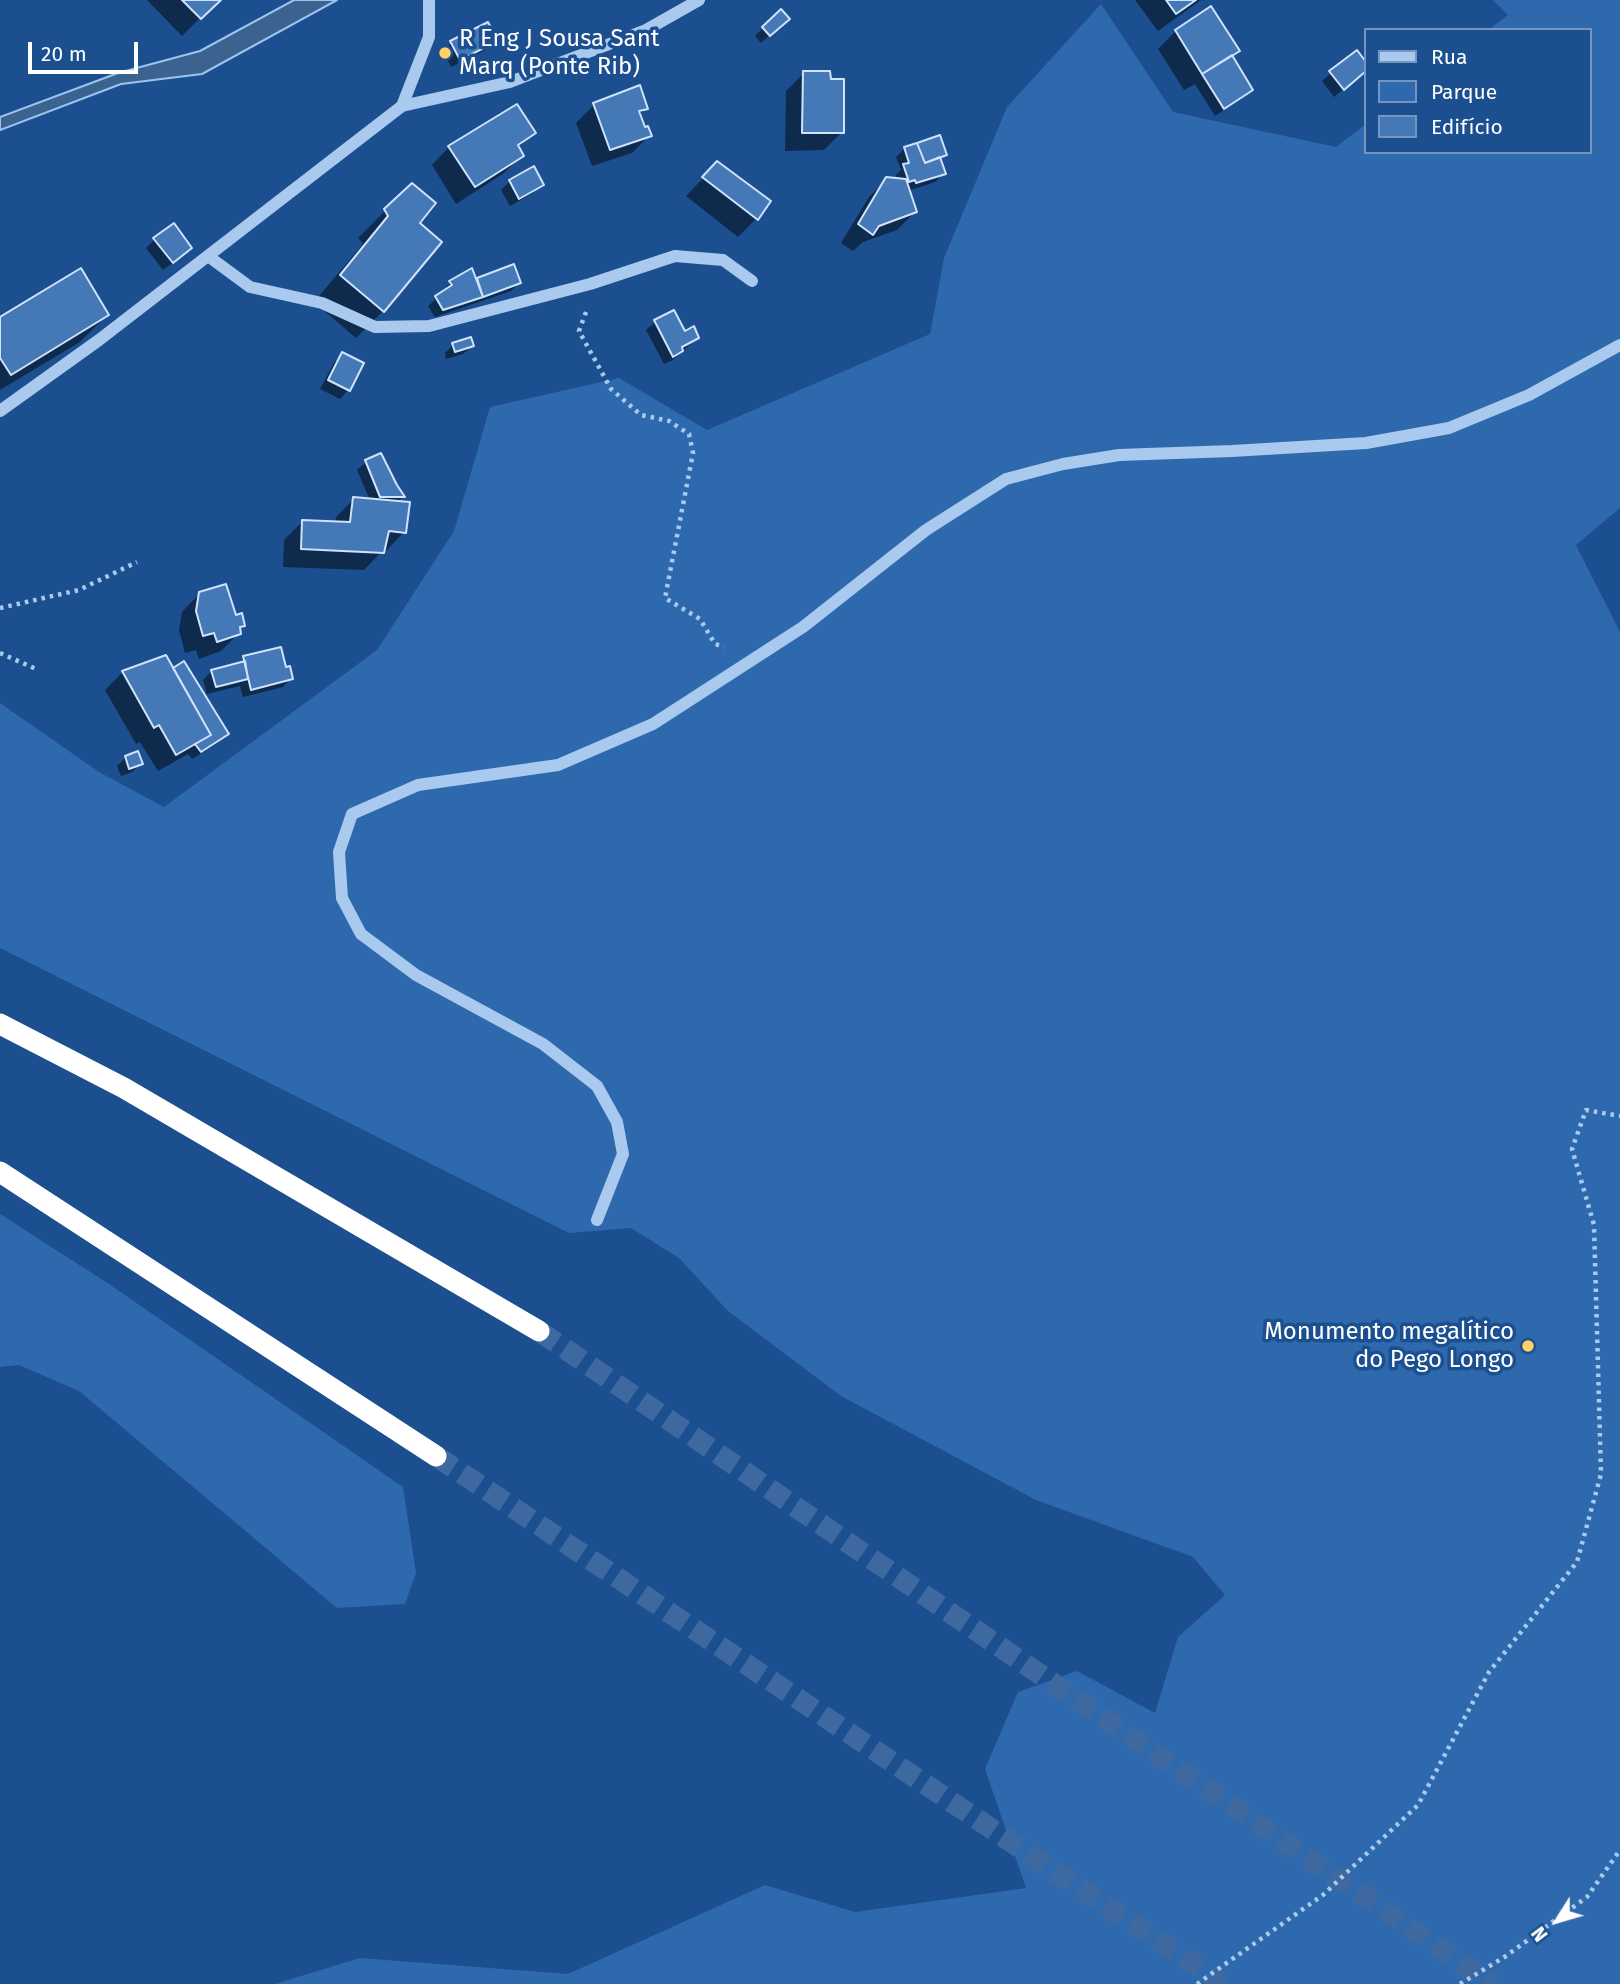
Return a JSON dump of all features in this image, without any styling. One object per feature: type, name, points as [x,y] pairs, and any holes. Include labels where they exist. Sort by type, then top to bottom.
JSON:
[{"type":"highway","points":[[0,1024],[124,1088],[539,1331]]},
{"type":"highway","points":[[0,1172],[436,1456]]},
{"type":"street","points":[[402,106],[429,37],[429,0]]},
{"type":"street","points":[[0,411],[99,340],[402,106],[510,82],[646,30],[699,0]]},
{"type":"street","points":[[208,256],[250,287],[322,303],[374,327],[429,326],[590,284],[675,256],[723,260],[752,281]]},
{"type":"street","points":[[597,1220],[623,1154],[617,1122],[597,1086],[543,1044],[416,975],[361,934],[342,898],[339,852],[352,814],[418,785],[558,765],[653,723],[803,626],[926,530],[1006,479],[1063,464],[1119,455],[1366,443],[1449,428],[1530,396],[1620,345]]},
{"type":"path","points":[[590,284],[590,300],[579,331],[611,389],[641,415],[669,421],[689,434],[693,453],[666,597],[700,619],[715,644],[755,657]]},
{"type":"path","points":[[0,608],[79,590],[137,562]]},
{"type":"path","points":[[0,653],[36,669]]},
{"type":"path","points":[[1197,1984],[1323,1895],[1418,1805],[1489,1672],[1577,1562],[1601,1474],[1594,1225],[1572,1149],[1586,1110],[1620,1116]]},
{"type":"path","points":[[1460,1984],[1506,1956],[1587,1897],[1620,1850]]},
{"type":"green space","points":[[1493,0],[1620,0],[1620,508],[1576,545],[1620,632],[1620,1984],[275,1984],[360,1958],[568,1974],[765,1885],[855,1912],[1026,1888],[985,1769],[1018,1692],[1077,1671],[1155,1713],[1178,1637],[1225,1595],[1193,1557],[1036,1500],[841,1396],[728,1311],[679,1258],[631,1228],[569,1233],[0,948],[0,703],[99,772],[164,807],[377,650],[454,531],[490,407],[619,378],[707,430],[930,334],[944,258],[1007,107],[1101,4],[1173,112],[1336,147],[1364,126],[1364,154],[1592,154],[1592,28],[1491,28],[1508,15]]},
{"type":"green space","points":[[0,1214],[109,1284],[403,1487],[416,1573],[405,1604],[337,1608],[79,1391],[19,1365],[0,1367]]},
{"type":"shaded area","points":[[294,0],[337,0],[202,74],[121,84],[0,130],[0,117],[118,73],[200,51]]},
{"type":"building","points":[[182,0],[221,0],[201,19]]},
{"type":"building","points":[[1166,0],[1196,0],[1176,14]]},
{"type":"building","points":[[1211,6],[1240,51],[1202,74],[1175,30]]},
{"type":"building","points":[[781,9],[790,19],[770,36],[762,27]]},
{"type":"building","points":[[488,22],[498,41],[460,60],[450,41]]},
{"type":"building","points":[[1357,50],[1364,59],[1364,73],[1344,90],[1329,71]]},
{"type":"building","points":[[1232,55],[1253,90],[1224,109],[1202,74]]},
{"type":"building","points":[[803,71],[830,71],[831,79],[844,79],[844,133],[802,133]]},
{"type":"building","points":[[640,85],[648,109],[639,111],[652,136],[610,150],[593,103]]},
{"type":"building","points":[[517,104],[536,133],[518,145],[524,156],[475,187],[448,146]]},
{"type":"building","points":[[940,135],[947,155],[925,163],[917,143]]},
{"type":"building","points":[[917,143],[925,163],[940,157],[946,174],[916,183],[915,180],[909,182],[903,164],[909,163],[904,147]]},
{"type":"building","points":[[717,161],[771,201],[758,220],[702,177]]},
{"type":"building","points":[[534,166],[544,185],[519,199],[509,180]]},
{"type":"building","points":[[886,177],[906,179],[917,212],[879,226],[873,235],[858,224]]},
{"type":"building","points":[[412,183],[436,203],[420,223],[442,242],[384,312],[340,275],[388,216],[384,209]]},
{"type":"building","points":[[174,223],[192,248],[173,263],[153,238]]},
{"type":"building","points":[[514,264],[521,283],[483,297],[477,278]]},
{"type":"building","points":[[81,268],[109,315],[11,375],[0,358],[0,317]]},
{"type":"building","points":[[472,268],[483,297],[443,310],[435,296],[452,285],[449,281]]},
{"type":"building","points":[[674,310],[685,331],[694,326],[699,338],[682,347],[683,351],[673,357],[654,320]]},
{"type":"building","points":[[471,337],[474,346],[455,352],[452,343]]},
{"type":"building","points":[[342,352],[364,363],[350,391],[328,380]]},
{"type":"building","points":[[381,453],[405,497],[380,497],[365,460]]},
{"type":"building","points":[[353,497],[410,502],[406,533],[389,531],[384,553],[301,549],[302,520],[350,522]]},
{"type":"building","points":[[226,584],[236,615],[242,613],[245,626],[240,627],[241,634],[217,642],[214,633],[203,636],[196,611],[199,592]]},
{"type":"building","points":[[281,647],[286,667],[290,666],[293,679],[251,690],[243,656]]},
{"type":"building","points":[[166,655],[211,735],[176,755],[159,725],[154,728],[122,671]]},
{"type":"building","points":[[184,661],[229,734],[201,752],[195,744],[211,735],[173,668]]},
{"type":"building","points":[[245,661],[248,679],[216,687],[211,670]]},
{"type":"building","points":[[138,751],[143,764],[129,769],[125,756]]},
{"type":"tunnel","points":[[539,1331],[1492,1984]]},
{"type":"tunnel","points":[[436,1456],[1223,1984]]},
{"type":"place","name":"R Eng J Sousa Sant Marq (Ponte Rib)","points":[[445,53]]},
{"type":"place","name":"Monumento megalítico do Pego Longo","points":[[1528,1346]]}]
